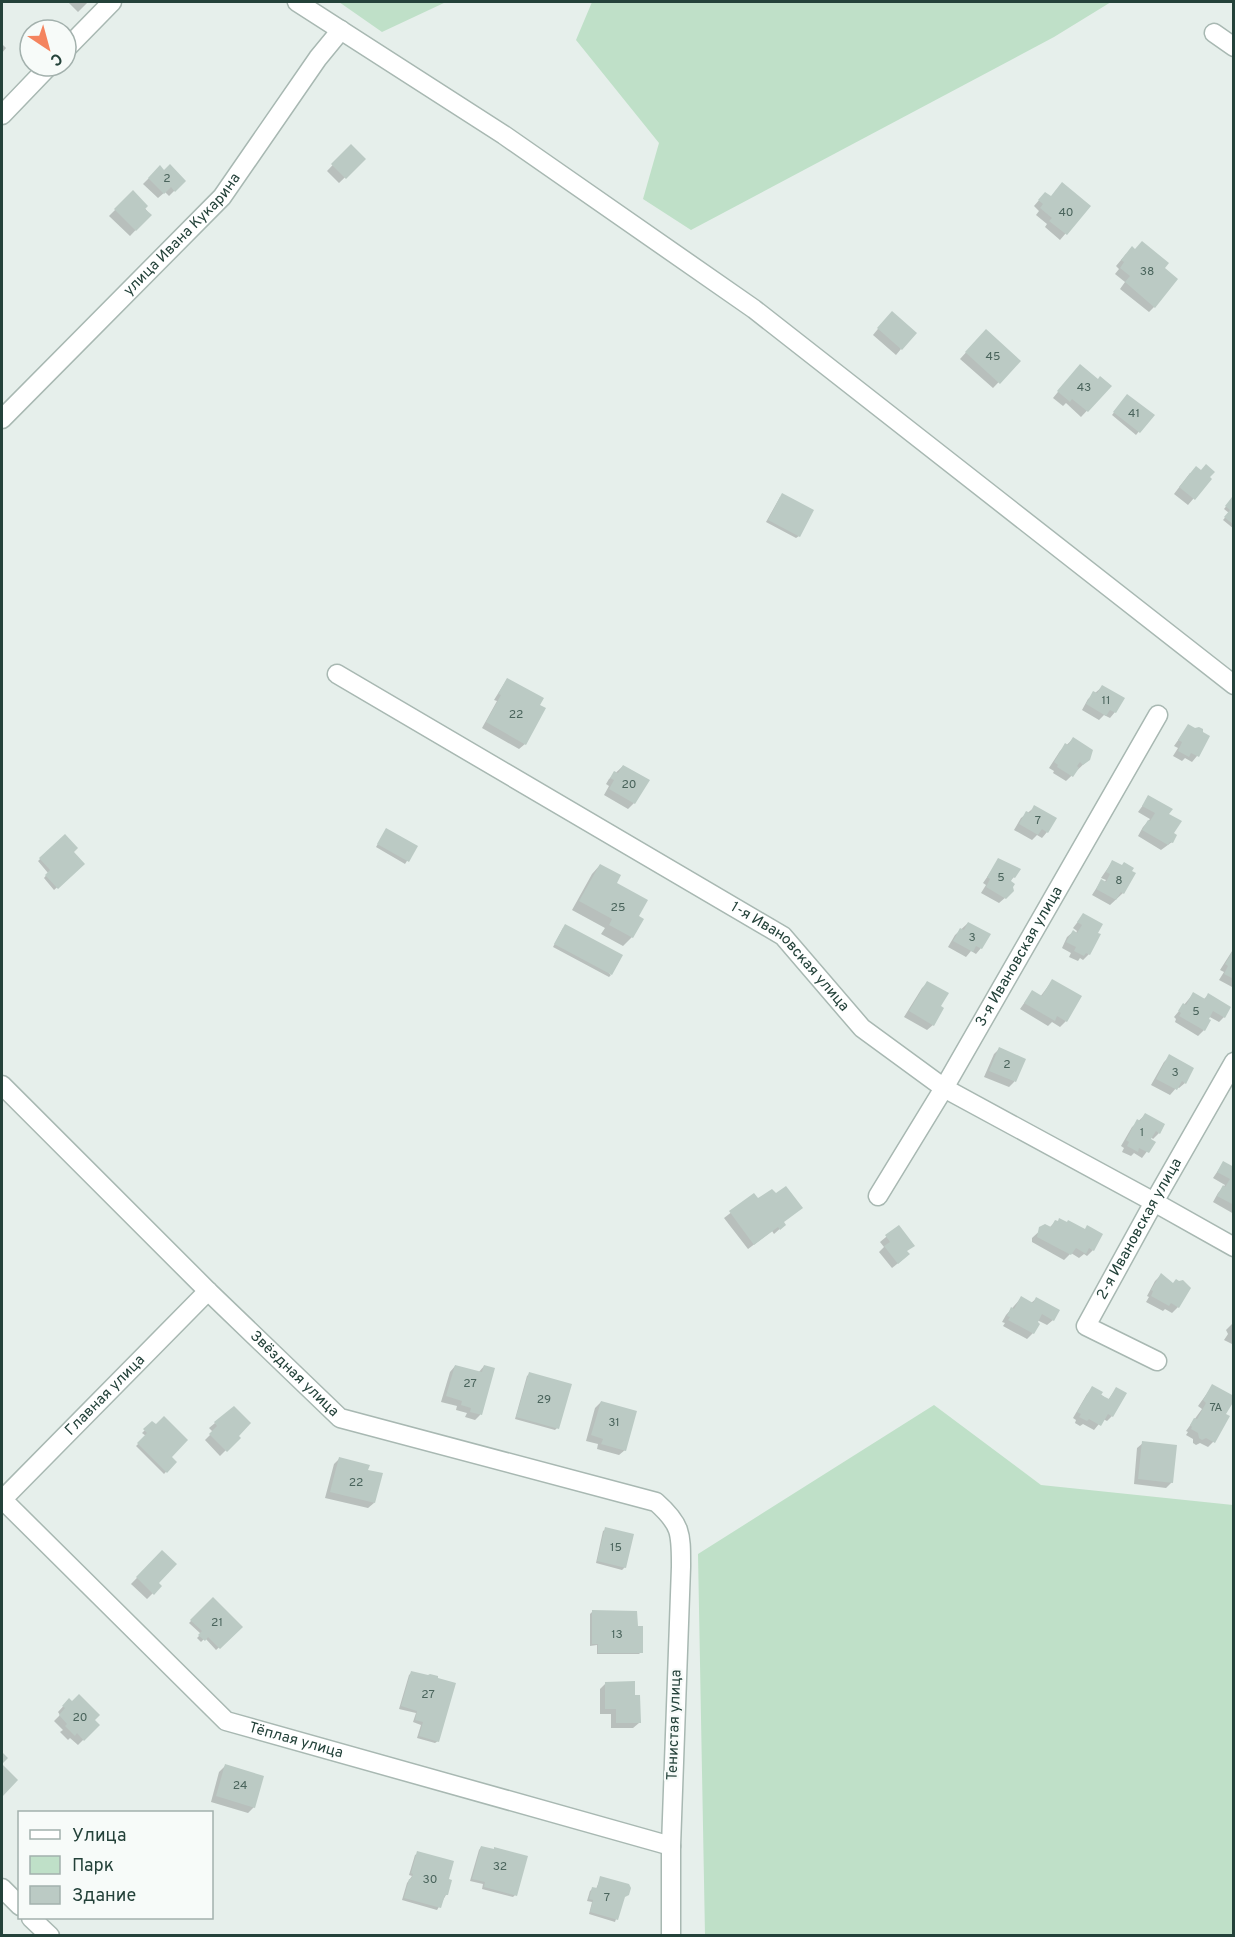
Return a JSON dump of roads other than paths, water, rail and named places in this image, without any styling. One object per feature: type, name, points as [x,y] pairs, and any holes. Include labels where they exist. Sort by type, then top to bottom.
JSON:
[{"type":"street","points":[[78,37],[112,2]]},
{"type":"street","points":[[297,2],[504,135],[754,309],[1233,685]]},
{"type":"street","name":"улица Ивана Кукарина","points":[[2,419],[222,197],[318,58],[341,30]]},
{"type":"street","points":[[1214,33],[1233,47]]},
{"type":"street","points":[[2,115],[37,78]]},
{"type":"street","name":"1-я Ивановская улица","points":[[337,674],[783,936],[862,1028],[944,1088],[1233,1247]]},
{"type":"street","name":"3-я Ивановская улица","points":[[878,1196],[944,1088],[1158,715]]},
{"type":"street","name":"2-я Ивановская улица","points":[[1157,1361],[1086,1326],[1233,1062]]},
{"type":"street","name":"Звёздная улица","points":[[2,1085],[208,1291],[340,1418],[656,1502],[673,1516]]},
{"type":"street","name":"Главная улица","points":[[2,1499],[208,1291]]},
{"type":"street","name":"Тёплая улица","points":[[2,1499],[226,1721],[671,1846]]},
{"type":"street","name":"Тенистая улица","points":[[671,1935],[671,1846],[681,1567],[681,1538],[673,1516]]},
{"type":"street","points":[[2,1888],[18,1904]]},
{"type":"street","points":[[34,1919],[50,1935]]}]
